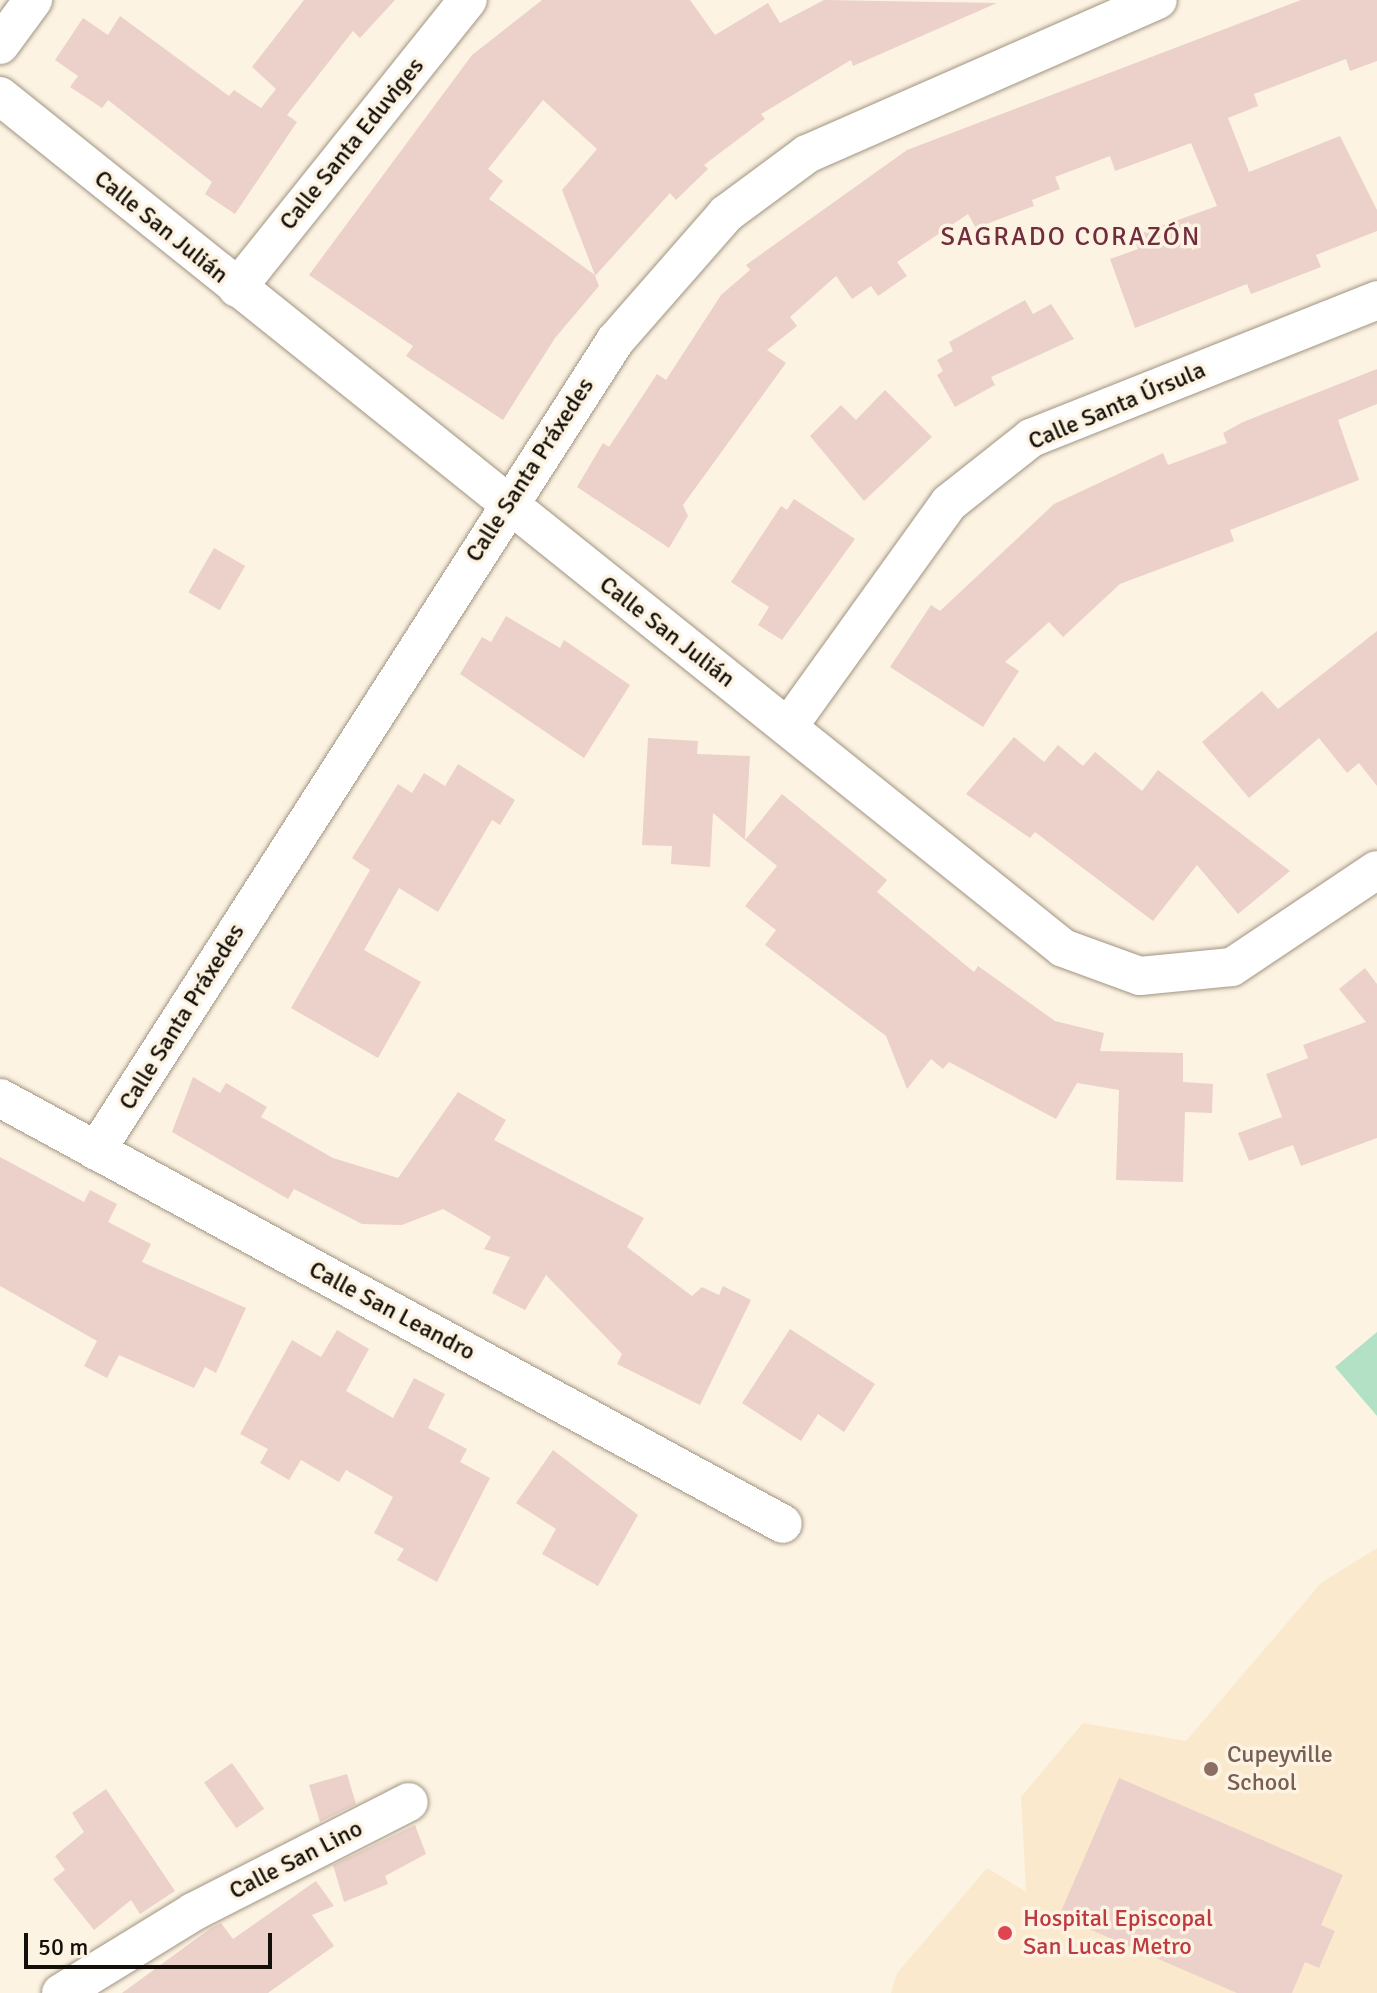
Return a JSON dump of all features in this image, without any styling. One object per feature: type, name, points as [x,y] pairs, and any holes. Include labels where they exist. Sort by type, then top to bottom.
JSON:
[{"type":"street","points":[[0,45],[33,0]]},
{"type":"street","name":"Calle Santa Eduviges","points":[[237,288],[468,0]]},
{"type":"street","name":"Calle Santa Práxedes","points":[[96,1151],[507,505],[615,341],[726,214],[807,154],[1158,0]]},
{"type":"street","name":"Calle San Julián","points":[[0,96],[1063,948],[1140,976],[1232,967],[1377,870]]},
{"type":"street","name":"Calle Santa Úrsula","points":[[788,727],[949,503],[1031,438],[1377,300]]},
{"type":"street","name":"Calle San Leandro","points":[[0,1098],[783,1524]]},
{"type":"street","name":"Calle San Lino","points":[[61,1993],[193,1912],[409,1802]]},
{"type":"shaded area","name":"Cupeyville School","points":[[1377,1548],[1377,1993],[891,1993],[897,1973],[987,1868],[1026,1892],[1021,1797],[1083,1723],[1186,1741],[1321,1583]]},
{"type":"green space","points":[[1377,1332],[1377,1416],[1335,1367]]},
{"type":"building","points":[[304,0],[395,0],[360,38],[353,31],[287,115],[297,122],[235,214],[205,194],[212,182],[108,100],[102,108],[70,87],[78,76],[55,60],[83,18],[108,35],[120,16],[229,96],[234,90],[261,108],[276,89],[252,67]]},
{"type":"building","points":[[542,0],[690,0],[715,35],[768,3],[780,23],[824,0],[997,3],[853,66],[851,60],[761,114],[765,119],[704,165],[708,169],[676,200],[670,193],[595,276],[599,286],[555,338],[503,420],[406,356],[413,346],[309,275],[472,55]],"holes":[[[543,100],[597,149],[562,190],[595,275],[489,199],[503,181],[488,169]]]},
{"type":"building","points":[[1301,0],[1377,0],[1377,61],[1350,71],[1346,59],[1254,94],[1258,106],[1228,118],[1249,172],[1340,136],[1377,210],[1377,231],[1316,255],[1321,267],[1251,294],[1247,284],[1135,328],[1110,259],[1138,249],[1133,236],[1217,206],[1191,143],[1115,171],[1110,156],[1055,177],[1060,189],[1032,200],[1034,206],[976,228],[968,214],[897,262],[907,276],[878,296],[871,286],[852,299],[836,276],[790,317],[797,326],[767,350],[786,363],[683,505],[688,516],[669,548],[577,487],[603,443],[609,447],[657,374],[666,380],[721,295],[750,270],[746,265],[907,150]]},
{"type":"building","points":[[1025,300],[1033,314],[1051,304],[1074,339],[991,377],[995,385],[955,407],[937,375],[943,371],[937,360],[953,351],[949,342]]},
{"type":"building","points":[[1377,369],[1377,404],[1338,420],[1359,480],[1230,530],[1234,541],[1120,584],[1063,637],[1049,622],[1005,662],[1019,671],[983,727],[890,667],[931,605],[940,611],[1054,504],[1163,453],[1168,465],[1227,443],[1223,433],[1243,422]]},
{"type":"building","points":[[885,390],[932,437],[864,501],[810,436],[841,405],[856,420]]},
{"type":"building","points":[[794,499],[855,539],[782,640],[758,625],[769,607],[731,582],[781,506],[787,510]]},
{"type":"building","points":[[214,548],[245,566],[220,610],[189,592]]},
{"type":"building","points":[[506,616],[560,648],[564,640],[630,685],[584,758],[460,674],[482,637],[491,642]]},
{"type":"building","points":[[1377,631],[1377,786],[1359,763],[1347,773],[1319,738],[1249,798],[1202,742],[1262,691],[1278,709]]},
{"type":"building","points":[[1014,737],[1044,762],[1058,745],[1083,766],[1095,752],[1142,791],[1158,770],[1290,871],[1238,914],[1197,865],[1153,921],[1035,832],[1030,838],[966,794]]},
{"type":"building","points":[[648,738],[698,741],[697,754],[750,756],[745,840],[713,813],[710,867],[671,864],[672,846],[642,845]]},
{"type":"building","points":[[458,764],[515,800],[500,825],[492,820],[438,912],[399,888],[364,950],[421,982],[378,1058],[291,1008],[370,870],[352,858],[398,784],[412,793],[424,773],[445,786]]},
{"type":"building","points":[[782,794],[887,880],[877,892],[974,972],[978,966],[1055,1021],[1104,1033],[1100,1051],[1183,1053],[1183,1082],[1213,1084],[1212,1113],[1185,1112],[1183,1182],[1116,1180],[1119,1090],[1077,1083],[1056,1119],[949,1062],[943,1069],[931,1059],[907,1089],[886,1036],[765,945],[776,930],[745,906],[777,866],[745,840]]},
{"type":"building","points":[[1365,968],[1377,984],[1377,1138],[1301,1166],[1293,1145],[1249,1161],[1238,1133],[1282,1117],[1266,1074],[1308,1058],[1303,1045],[1366,1022],[1339,989]]},
{"type":"building","points":[[193,1077],[220,1093],[226,1083],[267,1107],[261,1117],[333,1158],[398,1178],[458,1092],[506,1120],[494,1140],[644,1218],[627,1247],[692,1296],[702,1287],[719,1295],[723,1286],[751,1300],[700,1405],[617,1364],[622,1354],[546,1275],[525,1310],[492,1293],[510,1257],[484,1249],[491,1237],[443,1209],[402,1225],[362,1224],[294,1189],[288,1199],[172,1132]]},
{"type":"building","points":[[0,1157],[84,1202],[90,1190],[117,1204],[108,1222],[151,1244],[142,1262],[246,1308],[216,1373],[205,1367],[194,1388],[119,1355],[107,1378],[84,1366],[97,1341],[0,1286]]},
{"type":"building","points":[[790,1329],[875,1384],[844,1432],[818,1414],[801,1441],[742,1403]]},
{"type":"building","points":[[337,1330],[369,1349],[346,1391],[393,1418],[414,1378],[445,1394],[428,1428],[467,1449],[460,1462],[490,1478],[437,1582],[397,1560],[404,1549],[374,1533],[393,1497],[346,1470],[339,1482],[301,1460],[289,1480],[260,1463],[268,1449],[240,1434],[292,1340],[321,1357]]},
{"type":"building","points":[[553,1450],[638,1515],[598,1586],[542,1554],[556,1529],[516,1503]]},
{"type":"building","points":[[232,1763],[264,1809],[236,1828],[204,1783]]},
{"type":"building","points":[[347,1774],[356,1804],[320,1822],[309,1785]]},
{"type":"building","points":[[1119,1778],[1343,1875],[1321,1925],[1335,1931],[1319,1968],[1305,1962],[1292,1993],[1237,1993],[1059,1916]]},
{"type":"building","points":[[106,1789],[175,1891],[140,1914],[131,1900],[94,1930],[53,1879],[65,1870],[55,1856],[84,1832],[72,1813]]},
{"type":"building","points":[[415,1825],[426,1854],[385,1876],[388,1884],[344,1902],[333,1865]]},
{"type":"building","points":[[316,1881],[334,1906],[312,1915],[334,1946],[268,1993],[122,1993],[211,1928],[221,1923],[233,1939]]},
{"type":"place","name":"Cupeyville School","points":[[1211,1769]]},
{"type":"place","name":"Hospital Episcopal San Lucas Metro","points":[[1005,1933]]},
{"type":"district","name":"SAGRADO CORAZÓN","points":[[1071,238]]}]
